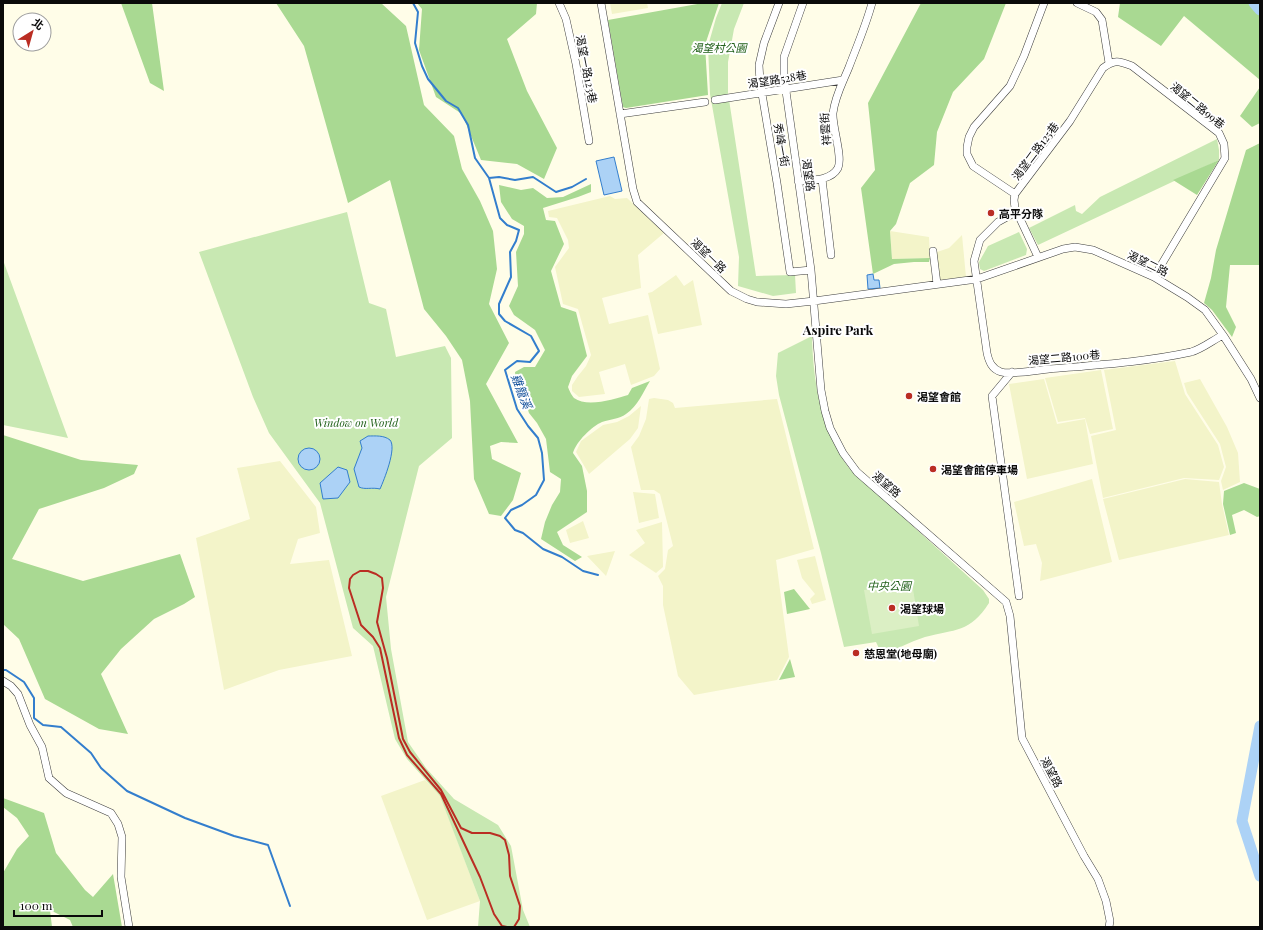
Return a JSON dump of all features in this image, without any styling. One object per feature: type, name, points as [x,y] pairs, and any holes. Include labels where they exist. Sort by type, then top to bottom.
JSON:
[{"type":"street","name":"渴望一路123巷","points":[[559,3],[566,19],[576,64],[589,141]]},
{"type":"street","name":"渴望一路","points":[[601,3],[620,114],[638,196],[637,202],[695,254],[731,291],[747,300],[786,304],[977,279]]},
{"type":"street","name":"秀峰一街","points":[[779,3],[764,43],[759,66],[762,93],[790,272],[811,270]]},
{"type":"street","name":"渴望路","points":[[803,3],[784,56],[786,89],[811,270],[821,390],[830,428],[843,453],[857,472],[1006,602],[1010,616],[1022,738],[1084,856],[1098,879],[1106,901],[1110,922],[1109,927]]},
{"type":"street","name":"祥雲街","points":[[798,182],[822,179],[830,176],[838,168],[839,160],[833,114],[837,94],[868,18],[872,3]]},
{"type":"street","points":[[1015,194],[973,166],[967,154],[967,147],[969,137],[974,126],[1010,86],[1024,56],[1044,3]]},
{"type":"street","points":[[1077,3],[1096,12],[1102,20],[1110,63]]},
{"type":"street","name":"渴望二路99巷","points":[[1110,63],[1117,61],[1132,66],[1219,133],[1224,144],[1225,158],[1154,277]]},
{"type":"street","name":"渴望二路125巷","points":[[1038,257],[1016,212],[1014,200],[1015,194],[1070,121],[1103,68],[1110,63]]},
{"type":"street","name":"渴望路528巷","points":[[715,100],[843,80]]},
{"type":"street","points":[[620,114],[705,102]]},
{"type":"street","points":[[822,179],[831,255]]},
{"type":"street","name":"渴望二路100巷","points":[[1016,212],[998,222],[980,240],[974,261],[989,361],[994,368],[999,371],[1012,372],[1126,362],[1193,352],[1223,335]]},
{"type":"street","points":[[664,227],[672,226]]},
{"type":"street","name":"渴望二路","points":[[977,279],[1063,249],[1075,247],[1093,250],[1154,277],[1205,310],[1251,379],[1260,398]]},
{"type":"street","points":[[934,251],[937,284]]},
{"type":"street","points":[[1012,372],[992,396],[1019,596]]},
{"type":"street","points":[[3,681],[11,686],[18,694],[30,725],[42,747],[49,778],[66,793],[111,813],[118,824],[122,837],[121,877],[129,927]]},
{"type":"green space","points":[[121,3],[152,3],[164,91],[150,83]]},
{"type":"green space","points":[[276,3],[381,3],[406,26],[424,105],[454,136],[462,169],[480,201],[493,231],[497,269],[489,304],[509,343],[486,384],[518,443],[501,442],[490,446],[492,459],[521,473],[513,500],[501,516],[489,514],[474,479],[470,401],[462,360],[446,336],[424,309],[390,180],[348,203],[304,46]]},
{"type":"green space","points":[[417,3],[537,3],[536,14],[507,39],[527,91],[557,148],[544,179],[517,164],[481,160],[462,114],[436,97],[419,50],[422,9]]},
{"type":"green space","points":[[610,3],[647,3],[648,8],[612,14]]},
{"type":"green space","points":[[703,3],[719,3],[705,45],[708,95],[626,108],[623,107],[608,20]]},
{"type":"green space","name":"渴望村公園","points":[[722,3],[744,3],[734,29],[728,62],[728,93],[756,276],[795,275],[796,293],[773,296],[738,286],[739,257],[710,94],[708,46]]},
{"type":"green space","points":[[921,3],[1006,3],[984,59],[953,92],[937,132],[934,165],[910,183],[896,224],[890,231],[892,259],[930,258],[929,262],[894,264],[873,274],[861,188],[875,170],[868,103]]},
{"type":"green space","points":[[1120,3],[1260,3],[1260,80],[1184,16],[1161,46],[1118,17]]},
{"type":"green space","points":[[1260,87],[1260,123],[1252,127],[1240,116]]},
{"type":"green space","points":[[1217,139],[1219,160],[1038,245],[1029,228],[1075,205],[1076,211],[1082,214],[1100,197]]},
{"type":"green space","points":[[1260,143],[1260,265],[1230,265],[1226,307],[1236,327],[1232,337],[1212,310],[1204,303],[1211,278],[1216,250],[1246,150]]},
{"type":"green space","points":[[1219,160],[1197,195],[1173,180]]},
{"type":"green space","points":[[591,184],[591,192],[543,208],[546,220],[555,221],[564,244],[551,271],[561,307],[576,312],[587,356],[572,376],[568,387],[574,398],[580,401],[601,402],[628,395],[632,388],[650,381],[637,403],[630,411],[621,417],[598,424],[581,439],[573,453],[582,466],[587,491],[587,512],[557,532],[563,545],[582,557],[575,561],[541,539],[545,522],[552,505],[560,492],[561,479],[550,472],[546,439],[537,423],[529,413],[522,392],[516,381],[515,372],[524,367],[535,367],[545,350],[535,330],[514,315],[509,306],[518,286],[516,252],[524,234],[524,226],[512,219],[501,202],[499,185],[521,190],[533,188],[547,198],[563,197]]},
{"type":"green space","points":[[610,196],[615,199],[627,198],[664,233],[638,255],[641,288],[602,298],[609,324],[648,315],[660,369],[654,376],[631,385],[625,364],[599,372],[605,394],[579,397],[572,391],[572,385],[586,366],[591,355],[578,309],[563,304],[555,267],[569,248],[568,240],[557,218],[549,217],[548,211]]},
{"type":"green space","name":"Window on World","points":[[347,212],[369,303],[386,309],[396,357],[445,346],[451,358],[452,438],[419,466],[386,597],[391,649],[408,742],[426,768],[454,799],[498,825],[511,846],[523,910],[530,927],[478,927],[480,901],[440,796],[407,759],[395,739],[373,646],[353,628],[320,503],[269,433],[253,397],[199,252]]},
{"type":"green space","points":[[890,231],[929,237],[930,258],[892,259]]},
{"type":"green space","points":[[1019,232],[1027,249],[1026,255],[984,271],[980,269],[979,262],[988,246]]},
{"type":"green space","points":[[962,235],[966,277],[939,280],[937,252],[949,248]]},
{"type":"green space","points":[[3,260],[68,438],[3,425]]},
{"type":"green space","points":[[676,275],[684,286],[693,280],[702,325],[658,334],[648,293],[652,292]]},
{"type":"green space","name":"中央公園","points":[[812,336],[814,371],[820,405],[825,422],[839,453],[849,468],[983,590],[989,599],[989,603],[982,613],[968,625],[953,631],[925,637],[882,655],[876,642],[844,647],[821,553],[779,395],[776,376],[778,353]]},
{"type":"green space","points":[[1175,361],[1185,394],[1218,445],[1224,467],[1219,480],[1184,478],[1103,498],[1091,436],[1116,430],[1104,370]]},
{"type":"green space","points":[[1101,370],[1113,429],[1090,434],[1085,418],[1058,422],[1045,378]]},
{"type":"green space","points":[[1044,379],[1057,424],[1085,419],[1093,464],[1027,479],[1009,384]]},
{"type":"green space","points":[[1200,379],[1227,427],[1238,453],[1240,482],[1223,490],[1221,481],[1226,467],[1220,444],[1187,393],[1184,383]]},
{"type":"green space","points":[[654,398],[668,400],[673,403],[675,408],[777,399],[814,549],[776,560],[789,657],[777,680],[694,695],[678,676],[663,605],[663,586],[658,576],[665,569],[668,550],[673,546],[660,494],[654,490],[641,490],[631,447],[639,436],[646,419],[649,399]]},
{"type":"green space","points":[[641,406],[638,428],[630,439],[589,474],[576,452],[581,441],[603,425],[617,422],[629,416]]},
{"type":"green space","points":[[3,435],[81,460],[138,465],[134,474],[104,488],[39,509],[12,559],[83,581],[180,554],[195,597],[154,619],[121,649],[101,674],[128,734],[99,729],[45,699],[19,639],[3,624]]},
{"type":"green space","points":[[280,461],[316,507],[320,533],[298,539],[290,564],[329,560],[352,656],[279,670],[224,690],[196,538],[250,519],[237,468]]},
{"type":"green space","points":[[1092,479],[1112,562],[1040,581],[1042,563],[1036,544],[1024,546],[1014,502]]},
{"type":"green space","points":[[1185,479],[1219,482],[1229,535],[1119,560],[1103,499]]},
{"type":"green space","points":[[1244,483],[1260,489],[1260,516],[1257,517],[1244,510],[1232,515],[1236,533],[1230,535],[1223,504],[1224,491]]},
{"type":"green space","points":[[633,492],[655,494],[659,518],[639,523]]},
{"type":"green space","points":[[583,521],[589,538],[570,543],[566,530]]},
{"type":"green space","points":[[662,522],[663,567],[656,573],[629,555],[645,543],[636,530]]},
{"type":"green space","points":[[615,551],[606,576],[587,556]]},
{"type":"green space","points":[[815,556],[826,600],[812,604],[810,599],[815,594],[802,578],[797,560]]},
{"type":"green space","name":"渴望球場","points":[[912,583],[919,626],[872,634],[864,590]]},
{"type":"green space","points":[[794,589],[810,609],[787,614],[784,592]]},
{"type":"green space","points":[[790,659],[795,677],[779,680]]},
{"type":"green space","points":[[425,780],[440,795],[480,901],[427,920],[381,796]]},
{"type":"green space","points":[[3,798],[44,813],[56,853],[85,890],[93,897],[113,874],[122,927],[73,927],[70,920],[50,910],[52,927],[3,927],[3,873],[17,849],[29,836],[17,818],[3,807]]},
{"type":"water","points":[[614,157],[622,191],[604,195],[596,161]]},
{"type":"water","points":[[873,274],[874,280],[879,280],[880,288],[868,289],[867,275]]},
{"type":"water","points":[[368,436],[385,437],[390,440],[392,444],[391,457],[380,489],[359,487],[354,469],[362,448],[360,441]]},
{"type":"water","points":[[309,448],[313,449],[319,455],[319,463],[313,469],[309,470],[305,469],[299,463],[298,459],[299,455],[305,449]]},
{"type":"water","points":[[338,467],[347,470],[350,482],[338,498],[323,499],[320,483]]},
{"type":"waterway","name":"雞籠溪","points":[[413,3],[418,12],[415,43],[422,66],[428,79],[446,101],[458,108],[468,125],[475,158],[489,178],[500,218],[507,225],[519,230],[516,241],[510,252],[511,277],[499,304],[499,314],[505,321],[531,336],[539,351],[530,362],[517,361],[505,370],[517,409],[538,438],[542,453],[544,480],[536,495],[522,505],[511,510],[505,518],[515,530],[523,533],[543,549],[562,557],[583,571],[598,575]]},
{"type":"waterway","points":[[1254,3],[1260,10]]},
{"type":"waterway","points":[[489,178],[499,177],[515,180],[533,177],[556,192],[572,187],[586,179]]},
{"type":"waterway","points":[[3,670],[6,670],[24,682],[34,698],[34,718],[43,725],[61,727],[91,753],[101,768],[127,791],[185,818],[234,836],[268,845],[290,906]]},
{"type":"waterway","points":[[1260,726],[1242,821],[1260,876]]},
{"type":"railway","points":[[507,927],[502,926],[494,914],[480,877],[441,794],[407,755],[399,738],[380,648],[373,637],[361,625],[349,588],[350,579],[353,575],[360,571],[368,571],[382,578],[383,588],[377,622],[387,658],[403,739],[410,752],[441,790],[461,828],[472,833],[490,833],[500,836],[505,840],[509,855],[510,876],[520,906],[519,919],[514,927],[511,927]]},
{"type":"place","name":"高平分隊","points":[[991,213]]},
{"type":"place","name":"渴望會館","points":[[909,396]]},
{"type":"place","name":"渴望會館停車場","points":[[933,469]]},
{"type":"place","name":"渴望球場","points":[[892,608]]},
{"type":"place","name":"慈恩堂(地母廟)","points":[[856,653]]},
{"type":"district","name":"Aspire Park","points":[[838,329]]}]
